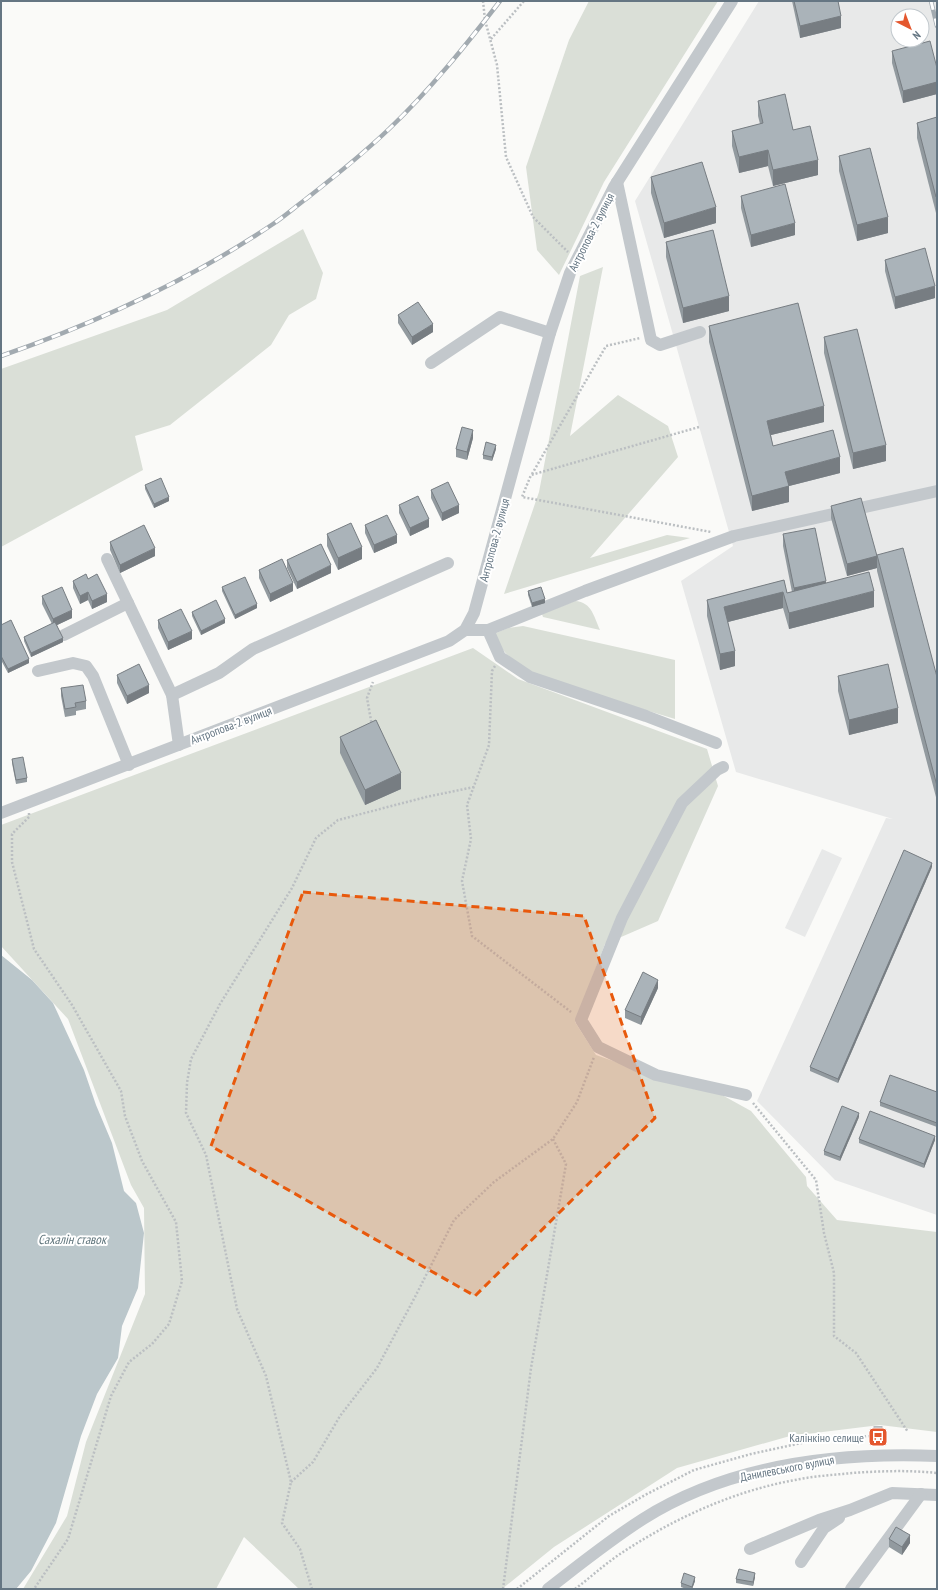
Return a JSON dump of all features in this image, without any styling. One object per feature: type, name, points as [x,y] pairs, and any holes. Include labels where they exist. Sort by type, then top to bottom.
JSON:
[{"type":"street","name":"Антропова-2 вулиця","points":[[1,813],[378,669],[448,641],[465,630],[474,613],[550,333],[570,273],[617,182],[732,1]]},
{"type":"street","points":[[617,182],[651,340],[660,345],[700,332]]},
{"type":"street","points":[[431,364],[500,317],[550,333]]},
{"type":"street","points":[[465,630],[488,630],[585,591],[734,536],[937,492]]},
{"type":"street","points":[[107,558],[172,695],[179,745]]},
{"type":"street","points":[[172,695],[219,673],[253,649],[448,563]]},
{"type":"street","points":[[64,635],[128,603]]},
{"type":"street","points":[[488,630],[500,657],[530,677],[646,716],[716,743]]},
{"type":"street","points":[[38,671],[73,663],[86,666],[93,676],[129,765]]},
{"type":"street","points":[[723,767],[717,770],[682,803],[622,918],[581,1020],[598,1047],[656,1075],[746,1095]]},
{"type":"street","name":"Данилевського вулиця","points":[[548,1589],[643,1518],[694,1492],[741,1475],[822,1459],[879,1455],[937,1456]]},
{"type":"street","points":[[750,1549],[819,1520],[850,1510],[892,1493],[937,1495]]},
{"type":"street","points":[[851,1589],[921,1494]]},
{"type":"street","points":[[800,1562],[824,1528],[850,1510]]},
{"type":"path","points":[[483,1],[485,20],[497,65],[506,157],[533,217],[576,261]]},
{"type":"path","points":[[490,40],[524,1]]},
{"type":"path","points":[[650,336],[606,346],[531,475],[522,497],[712,532]]},
{"type":"path","points":[[531,475],[699,427]]},
{"type":"path","points":[[500,657],[492,671],[489,744],[467,805],[471,838],[462,881],[472,936],[581,1020]]},
{"type":"path","points":[[373,728],[367,698],[378,669]]},
{"type":"path","points":[[312,1589],[300,1548],[282,1523],[291,1482],[266,1376],[237,1309],[206,1155],[186,1113],[187,1083],[191,1059],[220,1004],[292,888],[316,838],[338,820],[426,797],[474,787]]},
{"type":"path","points":[[27,804],[29,817],[12,834],[12,862],[34,949],[72,1005],[121,1091],[125,1116],[142,1161],[176,1222],[182,1281],[169,1324],[152,1344],[130,1362],[111,1396],[68,1539],[34,1589]]},
{"type":"path","points":[[291,1482],[313,1462],[340,1416],[377,1368],[454,1220],[494,1182],[553,1139],[577,1102],[598,1047]]},
{"type":"path","points":[[746,1095],[816,1180],[824,1233],[834,1273],[834,1336],[856,1353],[908,1432]]},
{"type":"path","points":[[503,1589],[531,1368],[566,1164],[553,1139]]},
{"type":"path","points":[[575,1589],[622,1552],[662,1528],[700,1509],[737,1495],[795,1480],[841,1474],[879,1471],[937,1473]]},
{"type":"highlighted area","points":[[303,892],[584,916],[655,1118],[475,1296],[211,1146]]},
{"type":"shaded area","points":[[589,1],[718,1],[604,182],[559,275],[537,250],[526,167],[569,40]]},
{"type":"shaded area","points":[[759,1],[937,1],[937,1215],[835,1180],[757,1101],[886,818],[893,819],[736,772],[681,581],[733,546],[635,201]]},
{"type":"shaded area","points":[[303,229],[323,273],[316,299],[289,315],[271,345],[170,425],[135,436],[143,470],[1,547],[1,369],[167,310]]},
{"type":"shaded area","points":[[603,267],[570,436],[618,395],[668,426],[678,457],[590,558],[667,535],[690,538],[504,594],[539,492],[580,276]]},
{"type":"shaded area","points":[[575,601],[581,602],[589,607],[600,630],[543,617],[542,614]]},
{"type":"shaded area","points":[[523,626],[675,660],[675,719],[530,675],[505,652],[494,634],[508,628]]},
{"type":"shaded area","points":[[473,648],[518,679],[707,749],[718,786],[658,921],[605,944],[575,1022],[596,1055],[693,1089],[713,1090],[751,1111],[806,1177],[807,1186],[837,1220],[937,1232],[937,1432],[880,1425],[790,1436],[677,1468],[554,1547],[502,1589],[299,1589],[244,1537],[216,1589],[23,1589],[67,1516],[86,1442],[145,1294],[144,1208],[131,1185],[68,1019],[1,946],[1,825]]},
{"type":"shaded area","points":[[822,849],[842,858],[805,937],[785,928]]},
{"type":"water","name":"Сахалін ставок","points":[[1,955],[32,980],[53,1003],[84,1070],[96,1105],[112,1143],[124,1191],[136,1203],[144,1233],[138,1288],[122,1326],[118,1358],[97,1394],[81,1436],[56,1523],[31,1571],[16,1589],[1,1589]]},
{"type":"building","points":[[794,1],[838,1],[841,16],[800,26]]},
{"type":"building","points":[[930,41],[937,68],[937,82],[903,91],[892,51],[903,48],[930,48]]},
{"type":"building","points":[[785,94],[793,130],[810,126],[818,160],[773,170],[768,150],[739,157],[732,131],[763,123],[758,101]]},
{"type":"building","points":[[937,117],[937,197],[936,197],[917,123]]},
{"type":"building","points":[[870,148],[888,217],[857,225],[839,156]]},
{"type":"building","points":[[702,162],[716,207],[664,223],[651,177]]},
{"type":"building","points":[[785,184],[795,223],[751,235],[741,196]]},
{"type":"building","points":[[713,230],[729,296],[683,308],[666,242]]},
{"type":"building","points":[[925,248],[935,286],[895,297],[885,260]]},
{"type":"building","points":[[418,302],[433,324],[412,337],[398,315]]},
{"type":"building","points":[[798,303],[824,406],[767,421],[773,446],[833,430],[840,457],[785,472],[789,486],[752,496],[709,326]]},
{"type":"building","points":[[857,329],[886,445],[853,453],[824,337]]},
{"type":"building","points":[[462,427],[473,430],[467,452],[456,449]]},
{"type":"building","points":[[486,442],[496,445],[492,457],[483,455]]},
{"type":"building","points":[[161,478],[169,497],[154,504],[145,485]]},
{"type":"building","points":[[448,482],[459,505],[442,513],[431,490]]},
{"type":"building","points":[[418,496],[429,519],[410,528],[399,505]]},
{"type":"building","points":[[861,498],[877,556],[847,564],[831,506]]},
{"type":"building","points":[[387,515],[397,535],[374,545],[365,525]]},
{"type":"building","points":[[351,523],[362,547],[338,558],[327,534]]},
{"type":"building","points":[[144,525],[155,548],[120,565],[110,542]]},
{"type":"building","points":[[815,528],[826,581],[794,588],[783,534]]},
{"type":"building","points":[[321,544],[331,565],[297,582],[287,560]]},
{"type":"building","points":[[903,548],[937,677],[937,786],[877,555]]},
{"type":"building","points":[[282,559],[293,583],[270,594],[259,570]]},
{"type":"building","points":[[869,572],[874,591],[789,613],[783,592],[724,607],[735,651],[720,654],[707,600],[784,580],[787,593]]},
{"type":"building","points":[[86,574],[88,579],[97,574],[107,594],[92,601],[88,592],[80,596],[73,581]]},
{"type":"building","points":[[245,577],[257,604],[235,615],[222,587]]},
{"type":"building","points":[[62,587],[72,610],[53,619],[42,596]]},
{"type":"building","points":[[541,587],[545,599],[532,603],[528,591]]},
{"type":"building","points":[[216,600],[225,619],[201,631],[192,612]]},
{"type":"building","points":[[181,609],[192,631],[168,642],[158,620]]},
{"type":"building","points":[[11,620],[29,659],[8,669],[1,656],[1,625]]},
{"type":"building","points":[[55,622],[63,638],[31,653],[24,637]]},
{"type":"building","points":[[139,664],[149,685],[127,696],[117,675]]},
{"type":"building","points":[[888,664],[898,708],[849,720],[838,676]]},
{"type":"building","points":[[83,685],[86,701],[75,703],[76,707],[65,709],[61,688]]},
{"type":"building","points":[[376,720],[401,773],[365,790],[340,737]]},
{"type":"building","points":[[23,757],[27,778],[16,780],[12,759]]},
{"type":"building","points":[[904,850],[932,863],[838,1079],[810,1067]]},
{"type":"building","points":[[643,972],[658,980],[641,1017],[625,1010]]},
{"type":"building","points":[[890,1075],[937,1092],[937,1123],[880,1102]]},
{"type":"building","points":[[842,1106],[859,1113],[840,1157],[824,1151]]},
{"type":"building","points":[[870,1111],[935,1136],[924,1164],[859,1139]]},
{"type":"building","points":[[874,1427],[882,1427],[882,1438],[874,1438]]},
{"type":"building","points":[[896,1527],[910,1535],[902,1547],[889,1539]]},
{"type":"building","points":[[739,1569],[755,1573],[753,1582],[736,1579]]},
{"type":"building","points":[[684,1573],[695,1577],[692,1587],[681,1583]]},
{"type":"railway","points":[[1,356],[72,329],[142,299],[209,264],[277,221],[359,156],[404,114],[447,67],[500,1]]},
{"type":"railway","points":[[931,1],[937,26]]},
{"type":"place","name":"Калінкіно селище","points":[[878,1437]]}]
